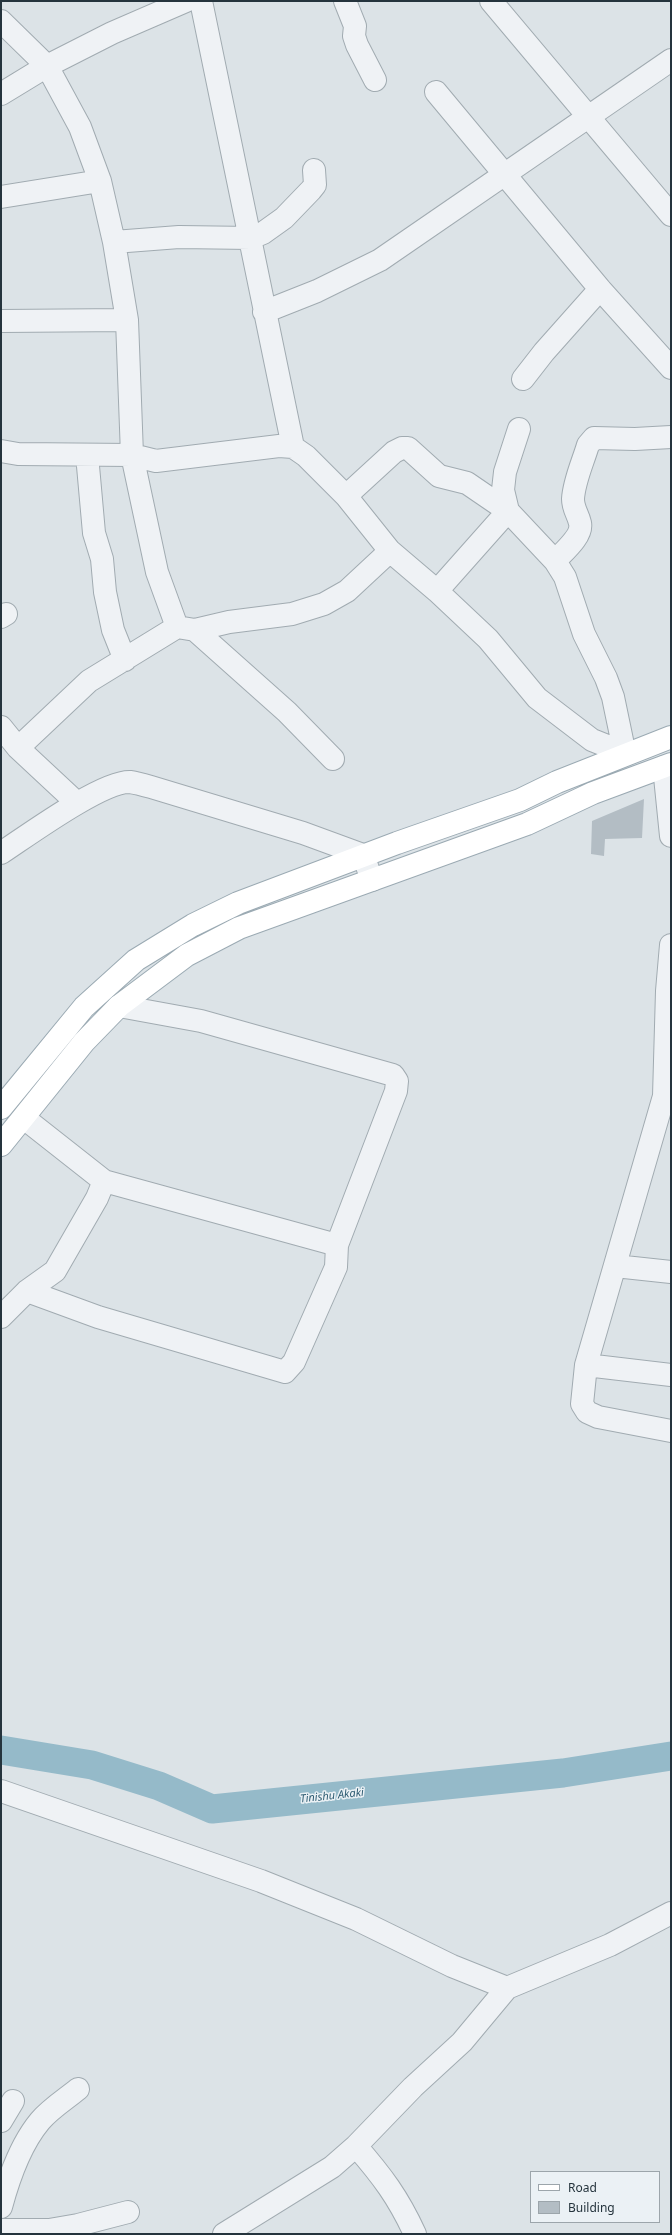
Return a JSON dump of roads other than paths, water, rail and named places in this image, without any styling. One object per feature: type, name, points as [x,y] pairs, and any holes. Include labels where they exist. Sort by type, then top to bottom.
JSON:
[{"type":"main road","points":[[1,1108],[84,1007],[136,960],[193,925],[238,903],[363,855],[520,800],[625,750],[671,737]]},
{"type":"main road","points":[[1,1145],[84,1042],[119,1006],[187,955],[238,928],[527,824],[593,793],[668,765]]},
{"type":"street","points":[[1,94],[47,66],[112,33],[186,1]]},
{"type":"street","points":[[201,1],[293,447]]},
{"type":"street","points":[[344,1],[355,26],[354,36],[357,45],[375,80]]},
{"type":"street","points":[[491,1],[587,117],[671,215]]},
{"type":"street","points":[[1,21],[47,66],[80,127],[100,181],[114,242],[127,320],[132,455],[157,572],[186,628],[286,712],[333,759]]},
{"type":"street","points":[[264,312],[317,291],[380,260],[671,60]]},
{"type":"street","points":[[436,92],[505,173],[600,289],[671,368]]},
{"type":"street","points":[[114,242],[179,237],[251,238],[263,234],[284,218],[315,185],[314,170]]},
{"type":"street","points":[[1,197],[100,181]]},
{"type":"street","points":[[523,379],[544,352],[600,289]]},
{"type":"street","points":[[1,321],[127,320]]},
{"type":"street","points":[[508,511],[503,490],[505,472],[519,428]]},
{"type":"street","points":[[555,561],[575,539],[579,530],[580,524],[574,510],[573,499],[588,445],[594,438],[635,439],[671,437]]},
{"type":"street","points":[[1,451],[18,454],[132,455],[156,461],[279,446],[293,447],[306,456],[346,496],[390,551],[437,591],[488,639],[537,698],[592,740],[607,746],[625,750],[619,721],[606,678],[584,634],[565,577],[555,561],[508,511],[467,483],[439,476],[408,448],[402,448],[394,452],[346,496]]},
{"type":"street","points":[[87,455],[94,533],[102,559],[105,592],[113,630],[125,660]]},
{"type":"street","points":[[437,591],[508,511]]},
{"type":"street","points":[[18,748],[89,681],[125,660],[186,628],[292,614],[324,604],[347,591],[390,551]]},
{"type":"street","points":[[1,727],[18,748],[77,803]]},
{"type":"street","points":[[668,765],[671,836]]},
{"type":"street","points":[[1,853],[77,803],[117,785],[129,782],[151,787],[303,833],[363,855],[372,880]]},
{"type":"street","points":[[671,945],[668,1098],[614,1266],[586,1365],[582,1404],[586,1412],[598,1417],[671,1431]]},
{"type":"street","points":[[27,1292],[98,1317],[285,1372],[294,1362],[336,1267],[337,1246],[396,1090],[397,1082],[393,1076],[201,1021],[119,1006]]},
{"type":"street","points":[[24,1118],[104,1181],[337,1246]]},
{"type":"street","points":[[1,1317],[27,1292],[55,1271],[97,1198],[104,1181]]},
{"type":"street","points":[[614,1266],[671,1272]]},
{"type":"street","points":[[586,1365],[671,1375]]},
{"type":"street","points":[[1,1791],[261,1881],[356,1919],[452,1966],[507,1988]]},
{"type":"street","points":[[224,2234],[332,2167],[356,2146],[413,2087],[462,2042],[507,1988],[610,1945],[671,1913]]},
{"type":"street","points":[[1,2207],[16,2162],[27,2140],[41,2120],[78,2089]]},
{"type":"street","points":[[1,2121],[13,2101]]},
{"type":"street","points":[[356,2146],[381,2176],[401,2204],[415,2234]]},
{"type":"street","points":[[1,2230],[56,2228],[102,2220],[128,2212]]},
{"type":"waterway","name":"Tinishu Akaki","points":[[1,1750],[92,1765],[159,1786],[212,1809],[563,1773],[671,1756]]}]
